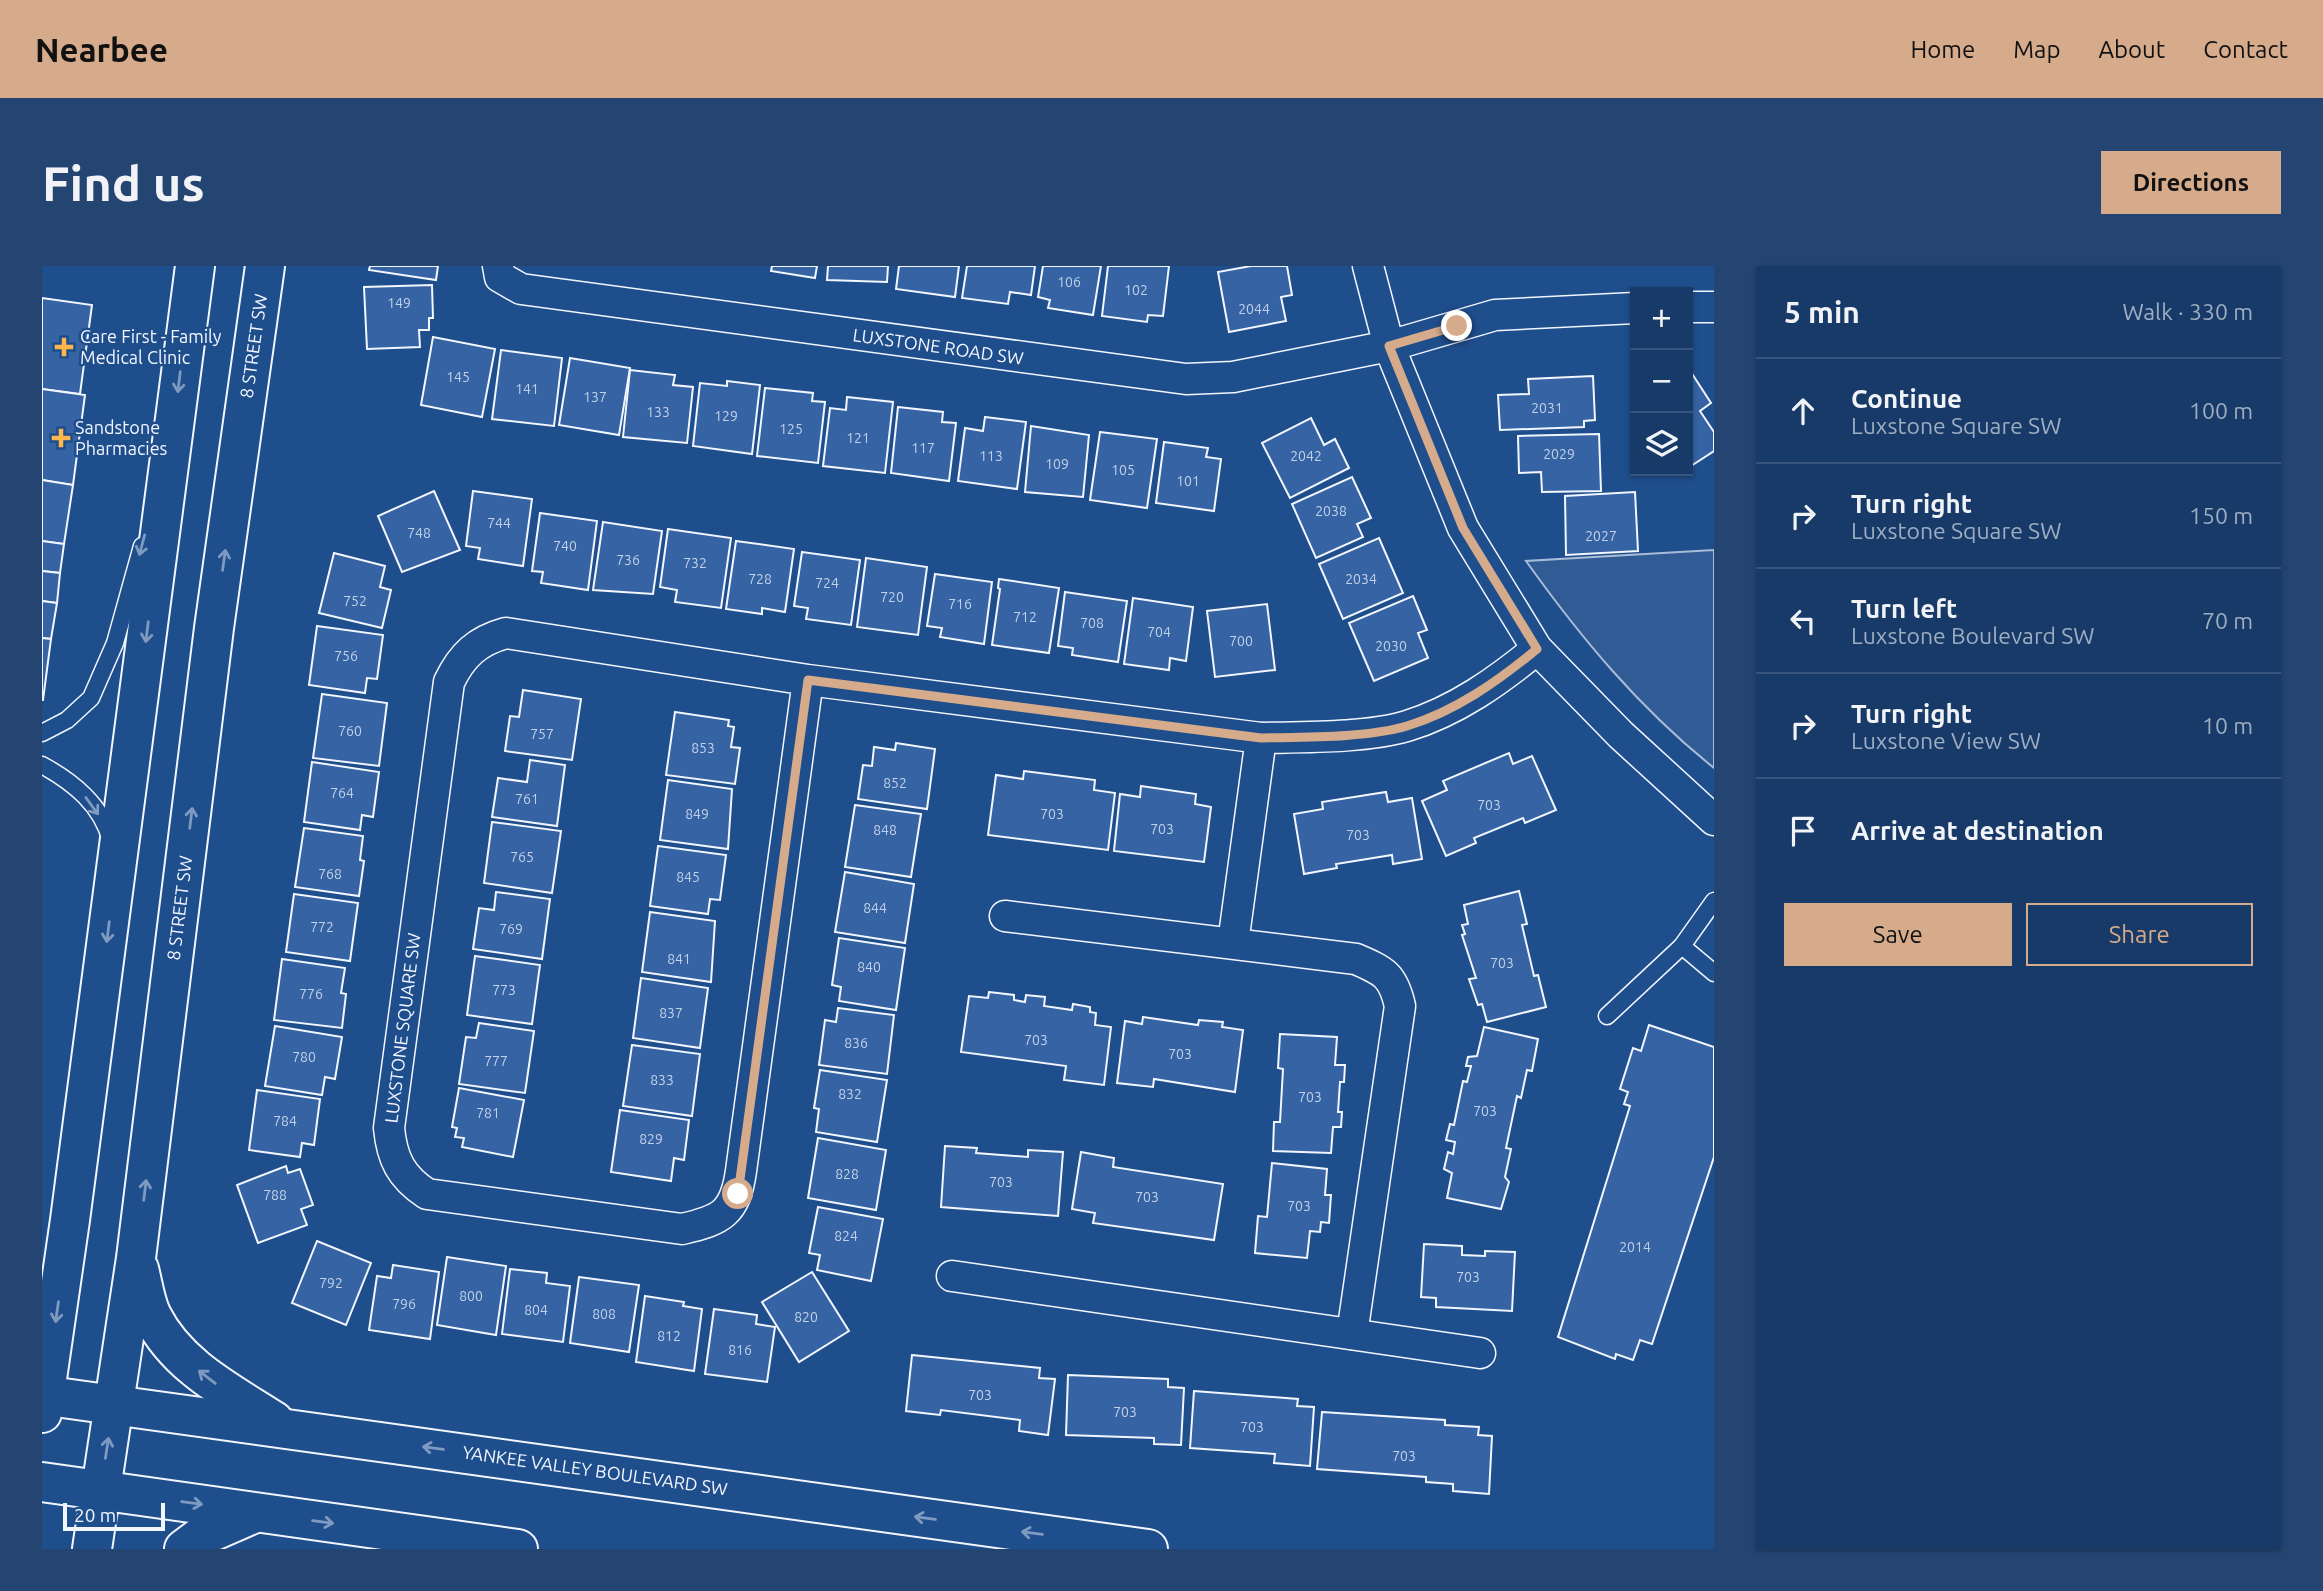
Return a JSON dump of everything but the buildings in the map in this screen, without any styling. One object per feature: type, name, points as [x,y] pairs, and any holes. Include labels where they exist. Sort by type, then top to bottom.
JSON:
[{"type":"main road","points":[[43,1401],[70,1220],[195,266]]},
{"type":"main road","name":"8 STREET SW","points":[[92,1549],[136,1258],[214,628],[265,266]]},
{"type":"main road","points":[[42,1273],[70,1220]]},
{"type":"main road","points":[[136,1258],[151,1315],[176,1353],[214,1383],[285,1427]]},
{"type":"main road","name":"YANKEE VALLEY BOULEVARD SW","points":[[43,1401],[114,1405],[285,1427],[1148,1549]]},
{"type":"main road","points":[[42,1482],[518,1549]]},
{"type":"main road","points":[[184,1549],[200,1537],[255,1513]]},
{"type":"street","name":"LUXSTONE ROAD SW","points":[[498,266],[500,277],[521,289],[1186,379],[1233,377],[1389,346],[1495,315],[1630,308]]},
{"type":"street","points":[[1368,266],[1389,346],[1463,528],[1537,649],[1621,736],[1714,820]]},
{"type":"street","points":[[1693,307],[1714,307]]},
{"type":"street","name":"LUXSTONE SQUARE SW","points":[[808,680],[738,1194],[728,1212],[709,1223],[682,1228],[427,1195],[412,1184],[399,1171],[391,1152],[389,1128],[449,682],[470,649],[487,638],[506,633],[808,680],[1261,738],[1330,736],[1406,726],[1486,690],[1537,649]]},
{"type":"street","points":[[1233,943],[1261,738]]},
{"type":"street","points":[[1005,916],[1356,959],[1382,970],[1395,985],[1399,1006],[1352,1334]]},
{"type":"street","points":[[952,1276],[1480,1353]]},
{"type":"lane","points":[[42,733],[67,720],[90,698],[115,643],[173,432]]},
{"type":"lane","points":[[42,765],[68,780],[93,805],[109,835],[117,865]]},
{"type":"lane","points":[[1607,1016],[1682,946],[1714,901]]},
{"type":"lane","points":[[1682,946],[1714,973]]},
{"type":"shaded area","points":[[1714,550],[1714,768],[1636,697],[1568,618],[1526,561]]},
{"type":"place","name":"Care First - Family Medical Clinic","points":[[64,347]]},
{"type":"place","name":"Sandstone Pharmacies","points":[[61,438]]},
{"type":"route","points":[[738,1194],[808,680],[1261,738],[1330,736],[1406,726],[1486,690],[1537,649],[1463,528],[1389,346],[1457,326]]}]
